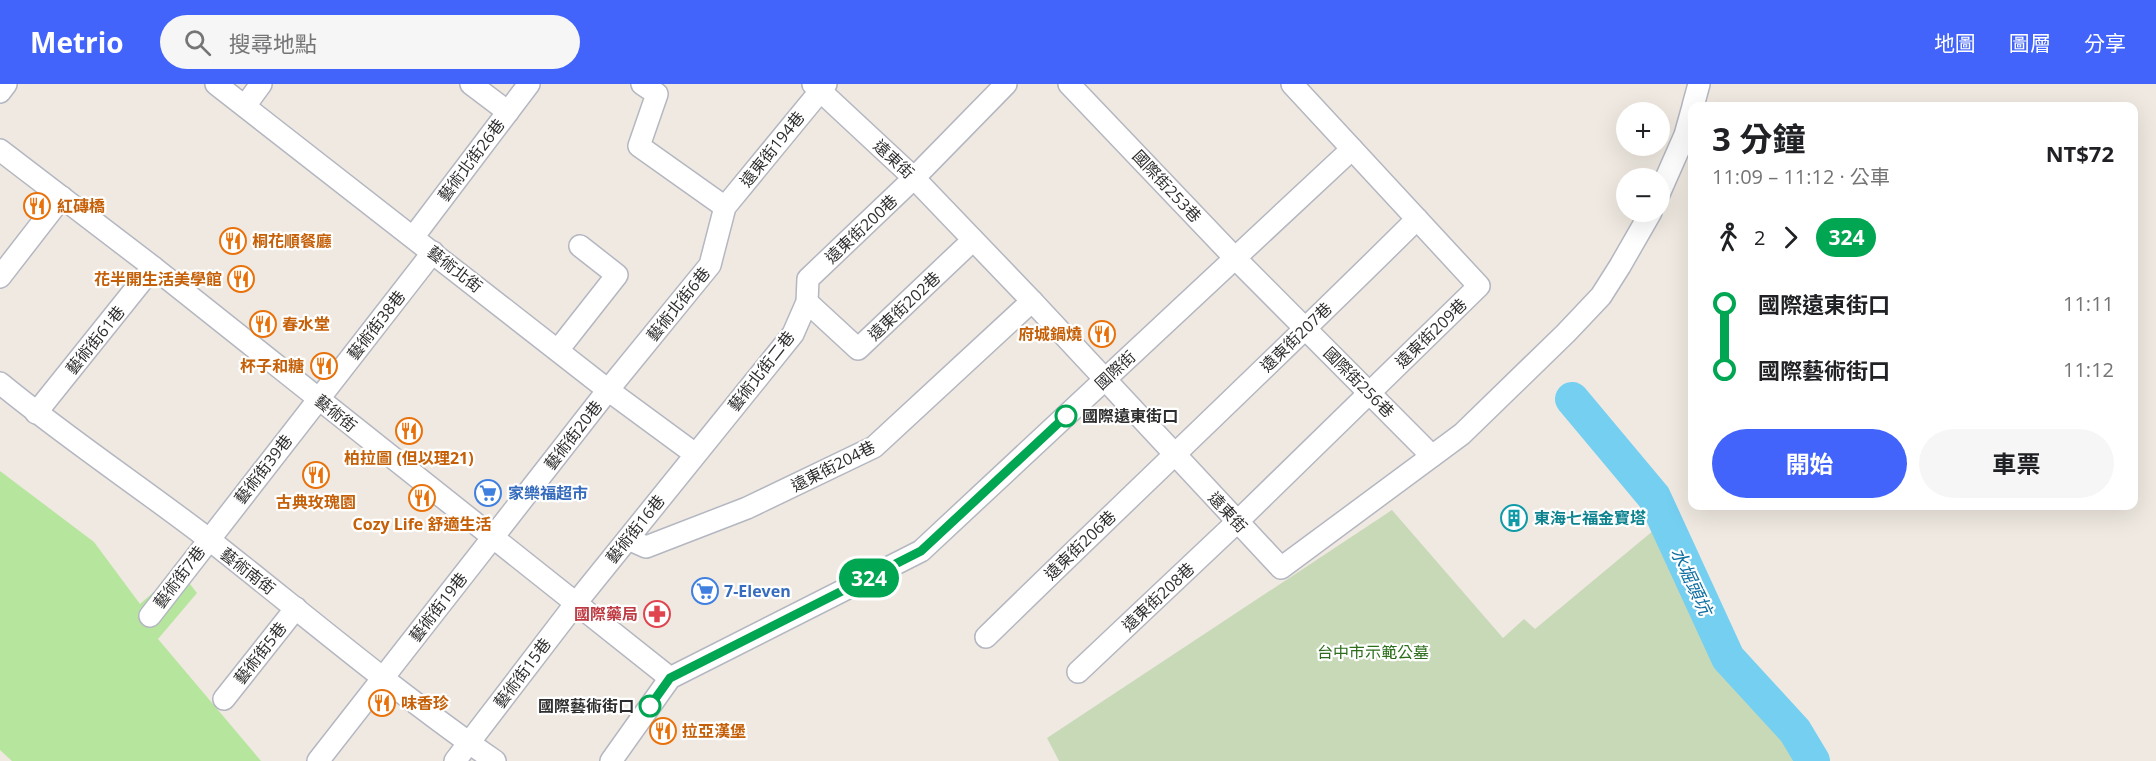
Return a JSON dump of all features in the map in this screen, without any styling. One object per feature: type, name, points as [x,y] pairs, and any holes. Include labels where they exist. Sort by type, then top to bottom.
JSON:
[{"type":"street","points":[[0,92],[6,84]]},
{"type":"street","name":"藝術北街","points":[[216,84],[414,236],[608,390],[695,454]]},
{"type":"street","points":[[245,106],[261,84]]},
{"type":"street","points":[[471,84],[508,112]]},
{"type":"street","name":"藝術北街26巷","points":[[414,236],[529,84]]},
{"type":"street","points":[[642,84],[657,94],[639,146],[725,207]]},
{"type":"street","name":"遠東街200巷","points":[[808,279],[914,178],[1006,84]]},
{"type":"street","name":"國際街253巷","points":[[1070,84],[1235,258]]},
{"type":"street","name":"遠東街209巷","points":[[1237,522],[1479,286],[1292,84]]},
{"type":"street","points":[[1694,102],[1699,84]]},
{"type":"street","name":"遠東街194巷","points":[[725,207],[820,86]]},
{"type":"street","name":"遠東街","points":[[820,86],[914,178],[1281,568],[1462,434],[1601,296],[1645,222]]},
{"type":"street","points":[[1670,169],[1688,125]]},
{"type":"street","name":"國際街","points":[[611,761],[670,678],[921,551],[1352,149]]},
{"type":"street","name":"藝術街","points":[[0,150],[153,267],[670,678]]},
{"type":"street","points":[[0,277],[62,197]]},
{"type":"street","name":"藝術北街6巷","points":[[608,390],[710,265],[725,207]]},
{"type":"street","name":"遠東街207巷","points":[[1174,454],[1306,329],[1417,219]]},
{"type":"street","name":"遠東街202巷","points":[[807,302],[858,349],[973,240]]},
{"type":"street","points":[[558,350],[617,275],[580,246]]},
{"type":"street","name":"藝術街38巷","points":[[319,399],[433,252]]},
{"type":"street","name":"國際街256巷","points":[[1235,258],[1432,456]]},
{"type":"street","name":"藝術街61巷","points":[[36,412],[153,267]]},
{"type":"street","name":"藝術北街二巷","points":[[695,454],[793,334],[807,302],[808,279]]},
{"type":"street","name":"遠東街204巷","points":[[628,539],[646,547],[747,508],[874,447],[1032,302]]},
{"type":"street","name":"藝術南街","points":[[0,383],[208,539],[383,677],[495,761]]},
{"type":"street","name":"藝術街20巷","points":[[493,537],[608,390]]},
{"type":"street","name":"藝術街39巷","points":[[208,539],[319,399]]},
{"type":"street","name":"藝術街16巷","points":[[576,603],[695,454]]},
{"type":"street","name":"遠東街206巷","points":[[986,637],[1174,454]]},
{"type":"street","name":"遠東街208巷","points":[[1078,672],[1237,522]]},
{"type":"street","name":"藝術街19巷","points":[[318,761],[493,537]]},
{"type":"street","name":"藝術街7巷","points":[[150,616],[208,539]]},
{"type":"street","name":"藝術街15巷","points":[[455,761],[576,603]]},
{"type":"street","name":"藝術街5巷","points":[[224,699],[296,608]]},
{"type":"green space","points":[[0,471],[94,542],[140,604],[179,570],[197,593],[158,639],[261,761],[12,761],[0,750]]},
{"type":"green space","name":"台中市示範公墓","points":[[1392,510],[1503,638],[1524,619],[1535,629],[1660,525],[1724,663],[1792,735],[1807,761],[1059,761],[1047,738]]},
{"type":"waterway","name":"水堀頭坑","points":[[1572,399],[1654,497],[1728,658],[1795,731],[1813,761]]},
{"type":"bus line","name":"324","points":[[650,706],[670,678],[921,551],[1066,416]]},
{"type":"place","name":"紅磚橋","points":[[37,206]]},
{"type":"place","name":"桐花順餐廳","points":[[233,241]]},
{"type":"place","name":"花半開生活美學館","points":[[241,279]]},
{"type":"place","name":"春水堂","points":[[263,324]]},
{"type":"place","name":"府城鍋燒","points":[[1102,334]]},
{"type":"place","name":"杯子和糖","points":[[324,366]]},
{"type":"place","name":"國際遠東街口","points":[[1066,416]]},
{"type":"place","name":"柏拉圖 (但以理21)","points":[[409,431]]},
{"type":"place","name":"古典玫瑰園","points":[[316,475]]},
{"type":"place","name":"家樂福超市","points":[[488,493]]},
{"type":"place","name":"Cozy Life 舒適生活","points":[[422,498]]},
{"type":"place","name":"東海七福金寶塔","points":[[1514,518]]},
{"type":"place","name":"7-Eleven","points":[[705,591]]},
{"type":"place","name":"國際藥局","points":[[657,614]]},
{"type":"place","name":"味香珍","points":[[382,703]]},
{"type":"place","name":"國際藝術街口","points":[[650,706]]},
{"type":"place","name":"拉亞漢堡","points":[[663,731]]}]
